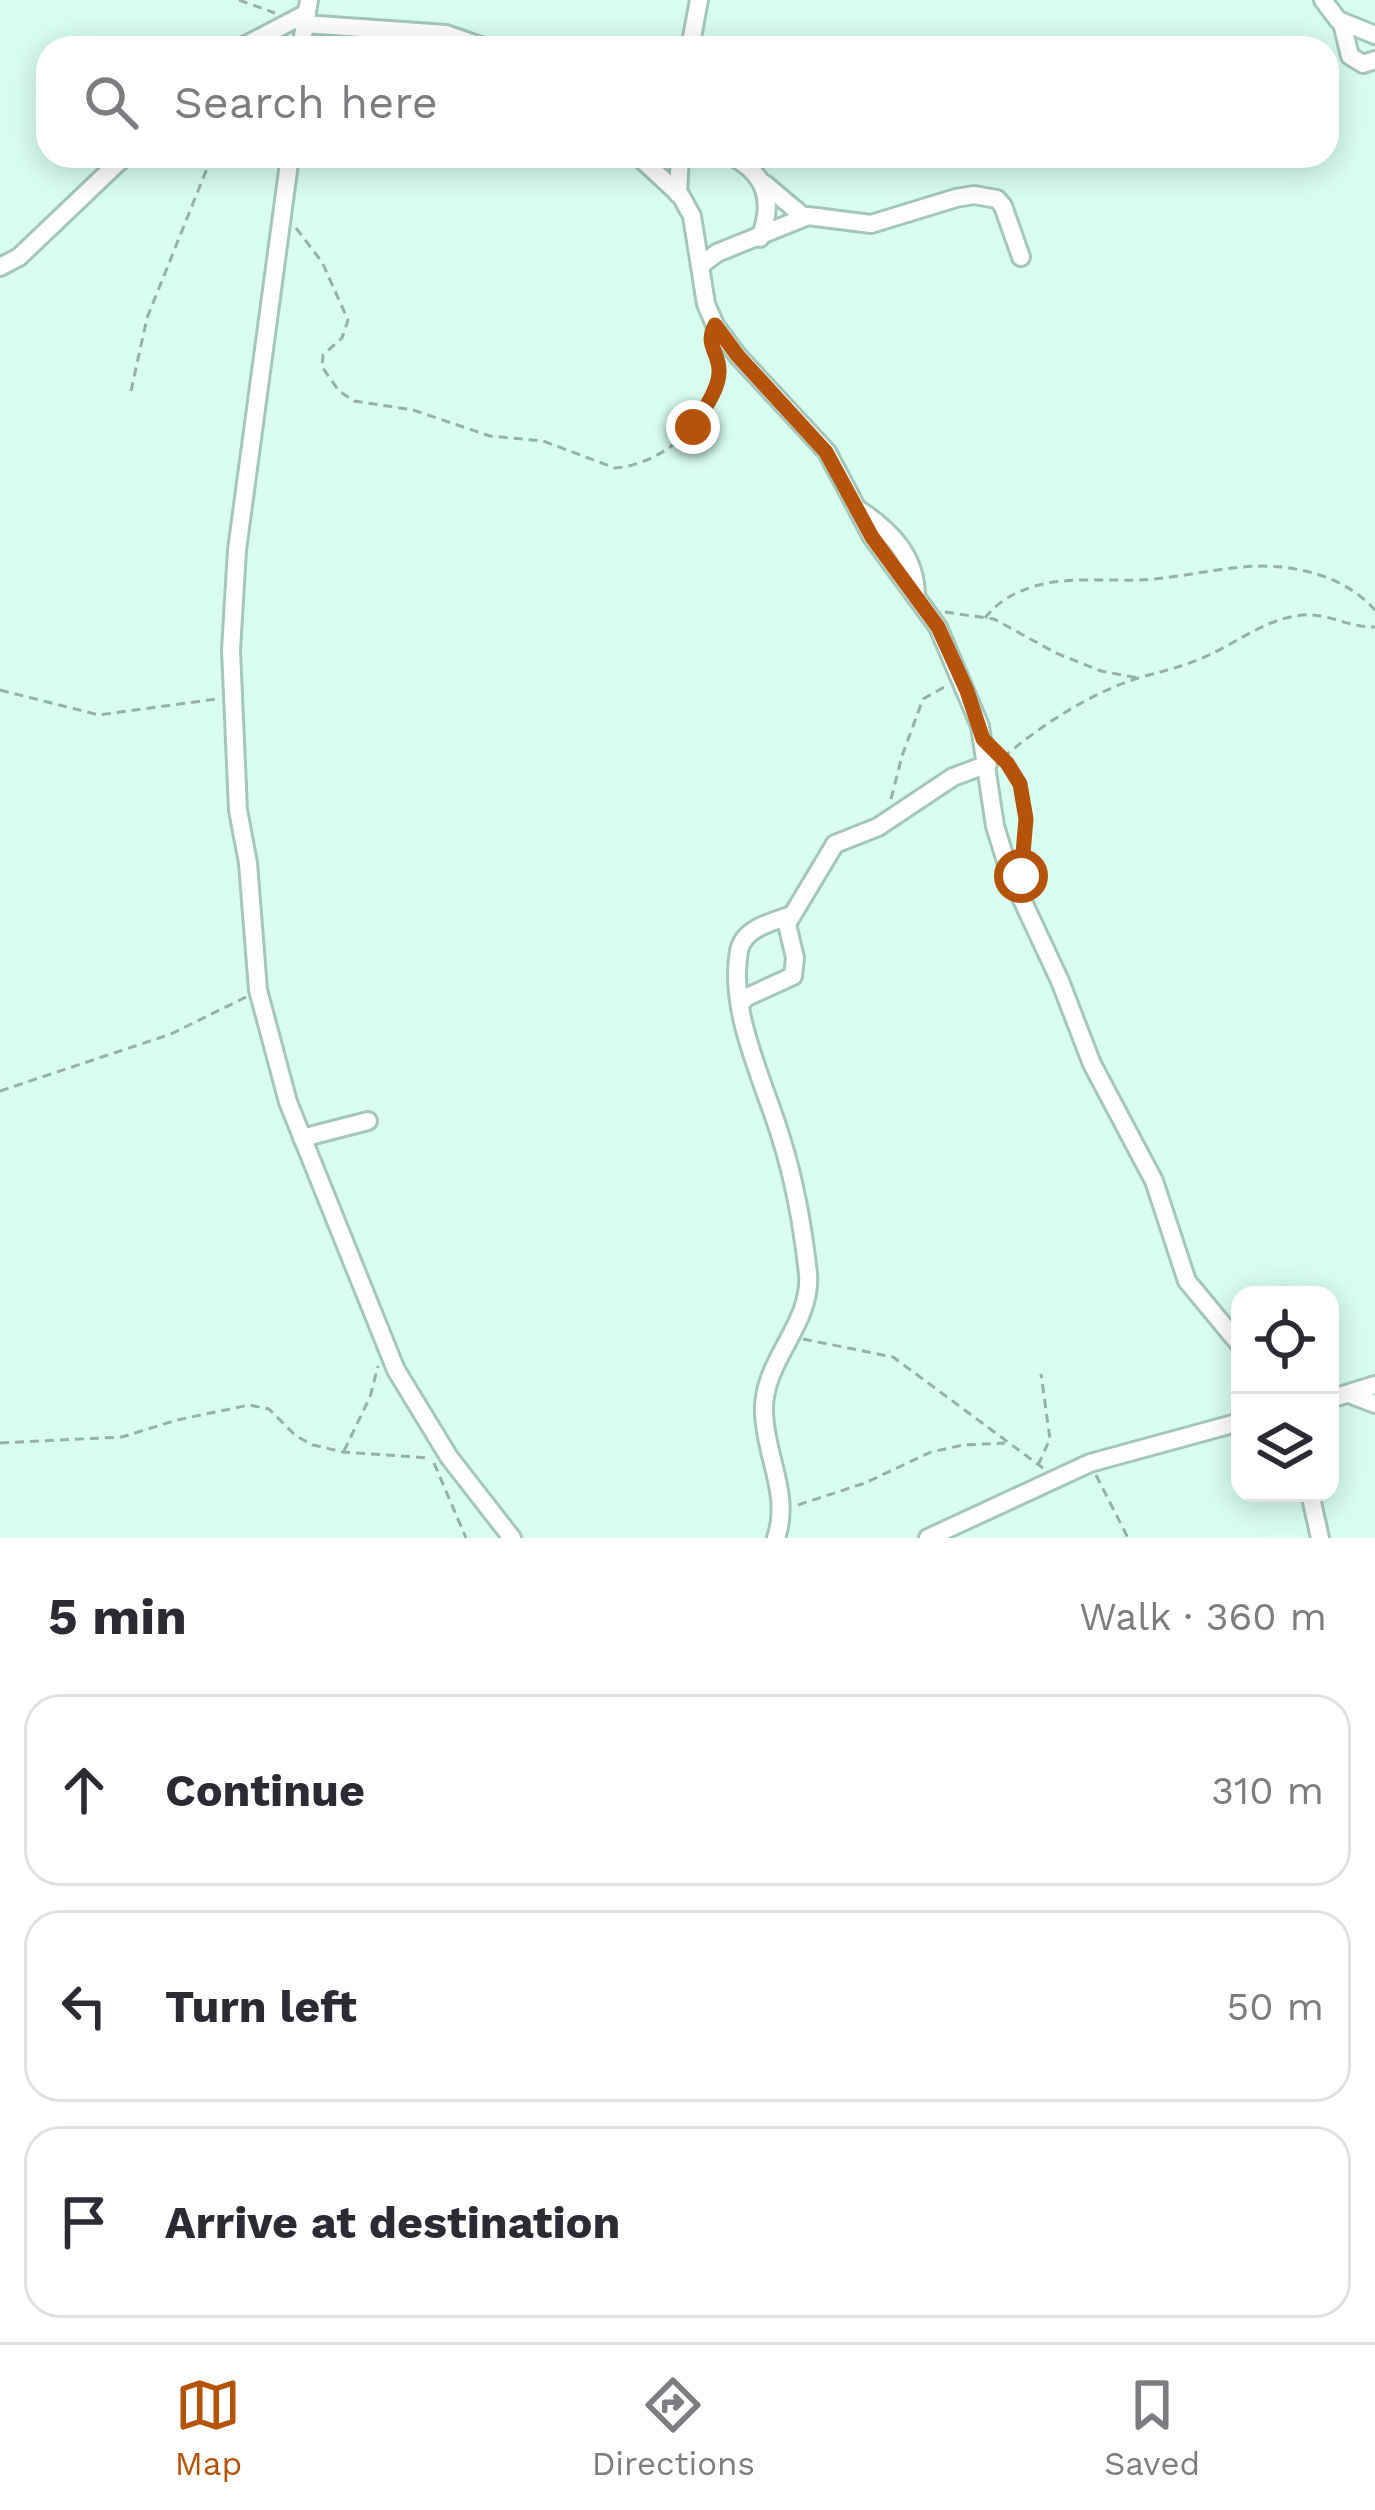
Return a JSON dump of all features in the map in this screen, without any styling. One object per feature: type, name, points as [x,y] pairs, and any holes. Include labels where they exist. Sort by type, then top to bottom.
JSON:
[{"type":"street","points":[[692,36],[699,0]]},
{"type":"street","points":[[1322,0],[1342,22],[1375,35]]},
{"type":"street","points":[[262,36],[303,14],[452,36]]},
{"type":"street","points":[[1342,22],[1350,56],[1363,64],[1375,60]]},
{"type":"street","points":[[0,268],[19,256],[112,168]]},
{"type":"street","points":[[288,168],[237,550],[231,650],[238,810],[248,863],[258,989],[288,1102],[382,1339],[430,1429],[483,1506],[512,1538]]},
{"type":"street","points":[[651,168],[679,194],[692,216],[706,304],[715,325],[826,452],[883,554],[921,603],[961,678],[996,761],[995,826],[1017,888],[1093,1064],[1154,1181],[1180,1266],[1231,1334]]},
{"type":"street","points":[[679,194],[680,168]]},
{"type":"street","points":[[746,168],[804,217]]},
{"type":"street","points":[[760,180],[770,202],[760,238]]},
{"type":"street","points":[[701,265],[804,217],[889,222],[956,198],[987,196],[1003,206],[1021,257]]},
{"type":"street","points":[[740,1004],[794,976],[789,916],[830,849],[884,824],[937,786],[996,761]]},
{"type":"street","points":[[776,1538],[784,1509],[763,1407],[767,1382],[808,1293],[788,1161],[740,1004],[740,946],[762,926],[789,916]]},
{"type":"street","points":[[302,1138],[368,1121]]},
{"type":"street","points":[[1339,1397],[1375,1384]]},
{"type":"street","points":[[1349,1394],[1375,1404]]},
{"type":"street","points":[[928,1538],[1028,1489],[1046,1471],[1231,1424]]},
{"type":"street","points":[[1312,1502],[1321,1538]]},
{"type":"path","points":[[239,0],[303,14]]},
{"type":"path","points":[[131,391],[147,318],[207,168]]},
{"type":"path","points":[[282,214],[315,250],[346,311],[346,331],[323,356],[322,367],[339,391],[368,405],[413,410],[490,436],[543,441],[615,468],[624,467],[671,446],[702,413],[720,371],[710,341],[715,325]]},
{"type":"path","points":[[985,618],[1014,593],[1044,583],[1144,580],[1260,566],[1294,568],[1328,578],[1375,610]]},
{"type":"path","points":[[921,603],[1003,623],[1034,644],[1101,671],[1138,678]]},
{"type":"path","points":[[996,761],[1052,722],[1138,678],[1172,671],[1288,618],[1331,617],[1359,628],[1375,627]]},
{"type":"path","points":[[884,824],[921,704],[961,678]]},
{"type":"path","points":[[0,690],[99,715],[234,696]]},
{"type":"path","points":[[983,739],[996,761],[1020,784],[1025,806],[1024,865],[1017,888]]},
{"type":"path","points":[[0,1091],[171,1034],[258,989]]},
{"type":"path","points":[[788,1337],[893,1357],[1046,1471]]},
{"type":"path","points":[[343,1453],[376,1379],[382,1339]]},
{"type":"path","points":[[1028,1489],[1046,1471],[1050,1439],[1041,1374]]},
{"type":"path","points":[[0,1443],[122,1437],[250,1405],[269,1409],[305,1442],[343,1453],[432,1459],[466,1538]]},
{"type":"path","points":[[784,1509],[865,1483],[931,1452],[1006,1443]]},
{"type":"path","points":[[1090,1463],[1128,1538]]},
{"type":"route","points":[[693,427],[718,381],[720,371],[710,341],[715,325],[826,452],[872,537],[938,627],[983,739],[1020,784],[1026,819],[1021,876]]}]
